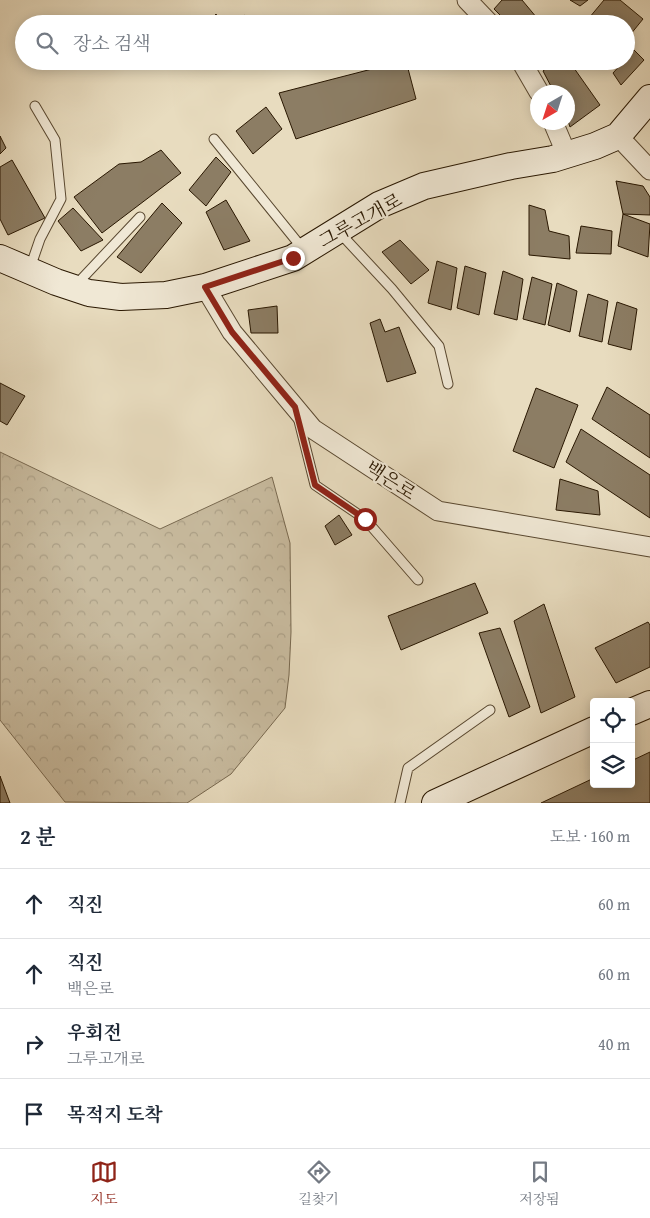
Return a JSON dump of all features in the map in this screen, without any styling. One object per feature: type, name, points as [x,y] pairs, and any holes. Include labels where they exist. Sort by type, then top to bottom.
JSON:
[{"type":"street","points":[[468,0],[482,15]]},
{"type":"street","points":[[526,70],[535,85]]},
{"type":"street","name":"그루고개로","points":[[0,258],[89,293],[121,297],[166,295],[205,287],[293,258],[379,205],[424,186],[595,146],[618,136],[650,98]]},
{"type":"street","points":[[556,130],[567,154]]},
{"type":"street","points":[[618,136],[650,170]]},
{"type":"street","name":"백은로","points":[[205,287],[232,332],[314,429],[438,511],[650,547]]},
{"type":"street","points":[[635,710],[650,704]]},
{"type":"street","points":[[435,803],[590,732]]},
{"type":"lane","points":[[29,271],[40,239],[61,199],[55,140],[35,106]]},
{"type":"lane","points":[[214,140],[305,251]]},
{"type":"lane","points":[[74,288],[140,217]]},
{"type":"lane","points":[[339,231],[392,288],[440,346],[448,384]]},
{"type":"lane","points":[[295,407],[315,485],[365,519],[418,580]]},
{"type":"lane","points":[[400,803],[408,768],[490,710]]},
{"type":"green space","points":[[0,452],[160,529],[272,477],[290,543],[291,632],[285,708],[231,774],[187,803],[65,802],[0,720]]},
{"type":"building","points":[[502,0],[522,0],[534,15],[500,15],[494,9]]},
{"type":"building","points":[[570,0],[588,0],[580,6]]},
{"type":"building","points":[[604,0],[620,0],[643,19],[635,29],[635,15],[592,15]]},
{"type":"building","points":[[635,51],[644,60],[635,70]]},
{"type":"building","points":[[368,70],[408,70],[416,99],[296,139],[279,93]]},
{"type":"building","points":[[544,70],[575,70],[600,105],[575,123],[575,85],[550,85]]},
{"type":"building","points":[[616,70],[635,70],[621,85],[613,73]]},
{"type":"building","points":[[266,107],[282,129],[253,154],[236,131]]},
{"type":"building","points":[[0,136],[6,148],[0,154]]},
{"type":"building","points":[[161,150],[181,173],[102,233],[74,197],[119,164],[141,162]]},
{"type":"building","points":[[216,157],[231,172],[206,206],[189,190]]},
{"type":"building","points":[[12,160],[45,218],[8,235],[0,219],[0,167]]},
{"type":"building","points":[[616,181],[643,186],[650,197],[650,215],[623,214]]},
{"type":"building","points":[[226,200],[250,241],[224,250],[206,212]]},
{"type":"building","points":[[162,203],[182,223],[141,273],[117,257]]},
{"type":"building","points":[[529,205],[545,210],[549,231],[569,236],[570,259],[529,255]]},
{"type":"building","points":[[73,208],[103,240],[81,251],[58,221]]},
{"type":"building","points":[[623,214],[650,224],[648,257],[618,246]]},
{"type":"building","points":[[581,226],[612,231],[611,254],[576,253]]},
{"type":"building","points":[[400,240],[429,270],[411,284],[382,252]]},
{"type":"building","points":[[437,261],[457,268],[451,310],[428,303]]},
{"type":"building","points":[[465,266],[486,273],[479,315],[457,308]]},
{"type":"building","points":[[503,271],[523,279],[517,320],[494,314]]},
{"type":"building","points":[[532,277],[552,284],[545,325],[523,319]]},
{"type":"building","points":[[557,283],[577,291],[570,332],[548,325]]},
{"type":"building","points":[[588,294],[608,301],[602,342],[579,336]]},
{"type":"building","points":[[617,302],[637,309],[631,350],[608,344]]},
{"type":"building","points":[[277,306],[278,333],[251,333],[248,310]]},
{"type":"building","points":[[380,319],[385,332],[399,327],[416,373],[387,382],[370,323]]},
{"type":"building","points":[[0,383],[25,396],[7,425],[0,421]]},
{"type":"building","points":[[607,387],[650,415],[650,458],[592,419]]},
{"type":"building","points":[[536,388],[578,405],[554,468],[513,451]]},
{"type":"building","points":[[581,429],[650,475],[650,518],[566,462]]},
{"type":"building","points":[[560,479],[598,491],[600,515],[556,510]]},
{"type":"building","points":[[339,515],[352,535],[335,545],[325,526]]},
{"type":"building","points":[[475,583],[488,613],[401,650],[388,616]]},
{"type":"building","points":[[544,604],[575,697],[541,713],[514,621]]},
{"type":"building","points":[[648,622],[650,625],[650,667],[616,683],[595,648]]},
{"type":"building","points":[[500,628],[530,707],[509,717],[479,633]]},
{"type":"building","points":[[650,752],[650,803],[541,803],[590,780],[590,788],[635,788],[635,759]]},
{"type":"building","points":[[0,776],[10,803],[0,803]]},
{"type":"route","points":[[293,258],[205,287],[232,332],[295,407],[315,485],[365,519]]}]
